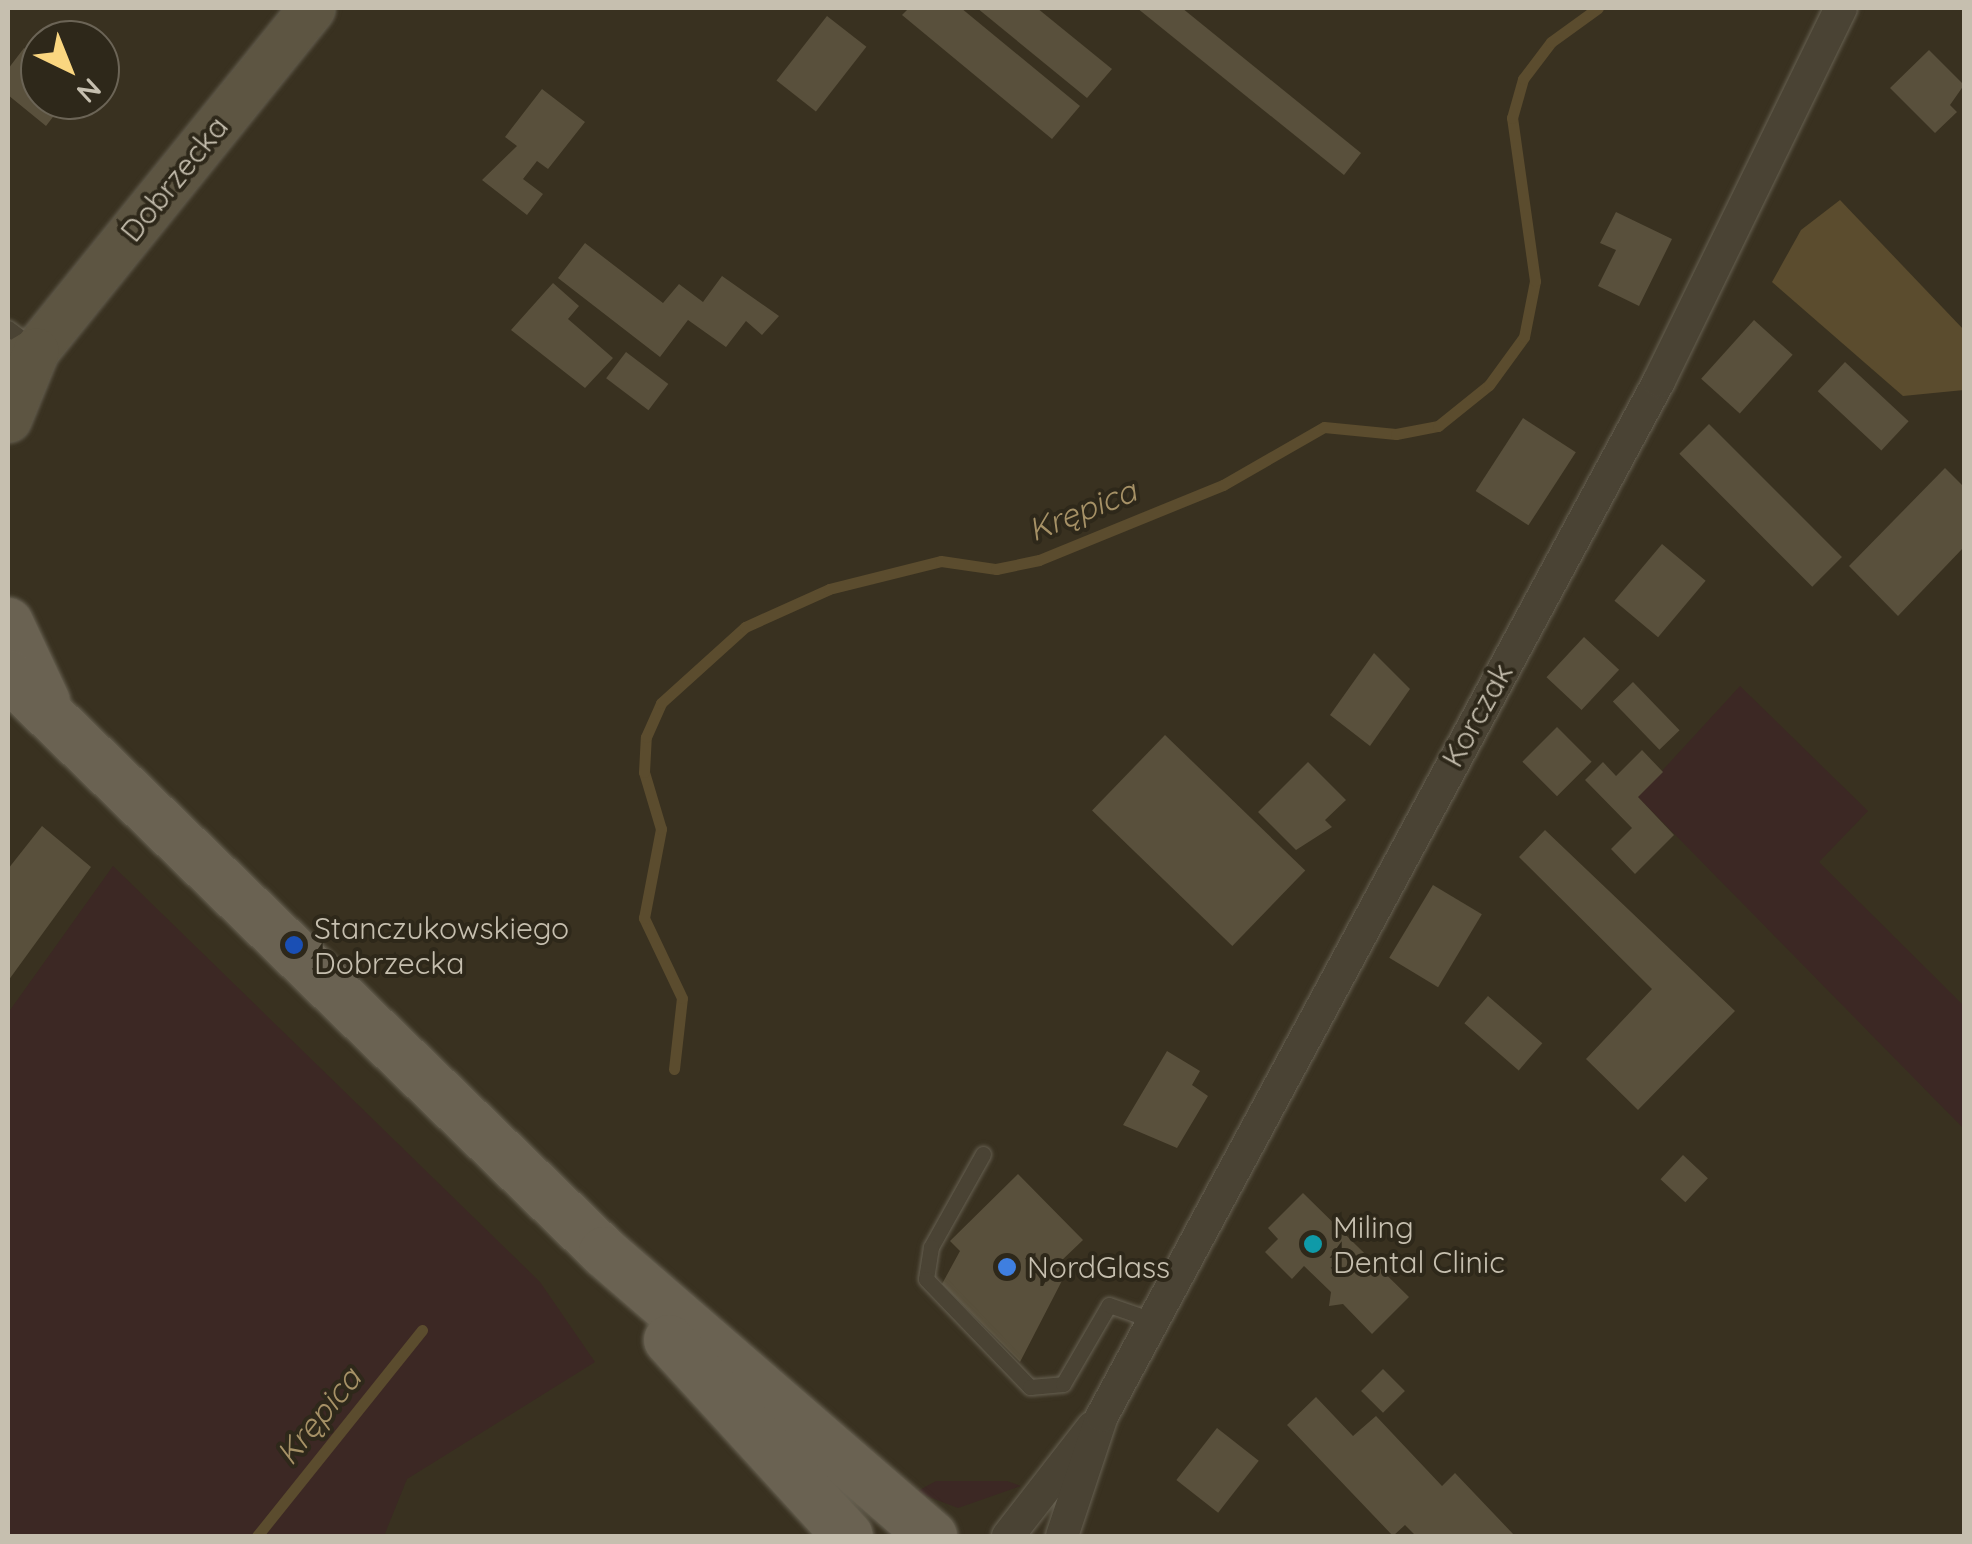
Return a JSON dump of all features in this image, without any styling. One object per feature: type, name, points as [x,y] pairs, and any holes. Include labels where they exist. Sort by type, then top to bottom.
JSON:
[{"type":"main road","points":[[8,624],[47,706]]},
{"type":"main road","points":[[8,676],[47,706],[604,1252],[932,1536]]},
{"type":"main road","points":[[604,1252],[725,1410],[848,1536]]},
{"type":"street","name":"Dobrzecka","points":[[8,419],[17,348],[312,8]]},
{"type":"street","name":"Korczak","points":[[1062,1536],[1102,1416],[1650,398],[1842,8]]},
{"type":"street","name":"Korczak","points":[[1008,1536],[1102,1416]]},
{"type":"lane","points":[[983,1154],[931,1247],[926,1279],[1030,1387],[1063,1384],[1109,1305],[1152,1320]]},
{"type":"shaded area","points":[[1840,200],[1964,330],[1964,390],[1903,396],[1772,282],[1801,230]]},
{"type":"shaded area","points":[[1740,686],[1868,811],[1819,862],[1964,1006],[1964,1129],[1638,797]]},
{"type":"shaded area","points":[[113,866],[540,1282],[595,1362],[407,1479],[384,1536],[8,1536],[8,1013]]},
{"type":"shaded area","points":[[936,1481],[1007,1481],[1021,1486],[958,1508],[916,1492]]},
{"type":"building","points":[[909,8],[961,8],[1080,106],[1052,139],[902,15]]},
{"type":"building","points":[[977,8],[1037,8],[1112,69],[1087,98]]},
{"type":"building","points":[[1137,8],[1182,8],[1361,153],[1344,175]]},
{"type":"building","points":[[827,16],[866,47],[816,111],[777,81]]},
{"type":"building","points":[[1929,50],[1964,85],[1950,105],[1957,112],[1935,133],[1890,88]]},
{"type":"building","points":[[20,53],[20,105],[8,95],[8,69]]},
{"type":"building","points":[[542,89],[585,122],[548,169],[537,161],[523,179],[543,194],[527,215],[482,180],[517,146],[505,137]]},
{"type":"building","points":[[1616,212],[1672,239],[1639,306],[1598,286],[1616,250],[1600,243]]},
{"type":"building","points":[[585,243],[663,303],[679,284],[703,302],[722,276],[779,316],[762,335],[746,321],[726,347],[688,320],[660,357],[558,278]]},
{"type":"building","points":[[553,283],[579,306],[568,319],[613,358],[585,388],[511,330]]},
{"type":"building","points":[[1754,320],[1793,355],[1740,414],[1701,379]]},
{"type":"building","points":[[626,352],[668,384],[648,410],[606,378]]},
{"type":"building","points":[[1845,362],[1909,421],[1881,451],[1818,391]]},
{"type":"building","points":[[1523,418],[1576,452],[1528,525],[1476,491]]},
{"type":"building","points":[[1709,424],[1842,557],[1812,587],[1679,454]]},
{"type":"building","points":[[1945,468],[1964,487],[1964,547],[1898,616],[1849,566]]},
{"type":"building","points":[[1662,544],[1706,581],[1658,637],[1614,601]]},
{"type":"building","points":[[1584,637],[1619,670],[1582,710],[1546,677]]},
{"type":"building","points":[[1374,653],[1410,689],[1370,746],[1330,715]]},
{"type":"building","points":[[1633,682],[1680,730],[1659,750],[1613,701]]},
{"type":"building","points":[[1557,727],[1592,762],[1557,796],[1522,762]]},
{"type":"building","points":[[1165,735],[1305,870],[1232,946],[1092,811]]},
{"type":"building","points":[[1642,750],[1663,772],[1638,797],[1674,835],[1635,874],[1611,849],[1632,828],[1585,780],[1603,762],[1616,776]]},
{"type":"building","points":[[1308,762],[1346,800],[1325,820],[1332,827],[1296,850],[1258,812]]},
{"type":"building","points":[[42,826],[91,867],[8,981],[8,869]]},
{"type":"building","points":[[1545,830],[1735,1011],[1638,1110],[1586,1059],[1652,989],[1519,857]]},
{"type":"building","points":[[1433,885],[1482,914],[1438,987],[1389,958]]},
{"type":"building","points":[[1488,996],[1542,1043],[1519,1070],[1464,1023]]},
{"type":"building","points":[[1167,1051],[1200,1071],[1192,1085],[1208,1096],[1177,1148],[1123,1125]]},
{"type":"building","points":[[1683,1155],[1708,1178],[1685,1202],[1660,1179]]},
{"type":"building","name":"NordGlass","points":[[1018,1174],[1083,1240],[1059,1263],[1067,1271],[1020,1362],[942,1284],[960,1251],[950,1241]]},
{"type":"building","points":[[1303,1193],[1409,1297],[1372,1334],[1343,1304],[1329,1306],[1331,1292],[1304,1266],[1292,1279],[1265,1252],[1278,1239],[1268,1228]]},
{"type":"building","points":[[1383,1369],[1405,1391],[1383,1413],[1361,1391]]},
{"type":"building","points":[[1316,1397],[1353,1436],[1376,1416],[1442,1486],[1455,1473],[1515,1536],[1416,1536],[1405,1525],[1393,1536],[1287,1425]]},
{"type":"building","points":[[1217,1428],[1259,1461],[1218,1513],[1176,1480]]},
{"type":"waterway","name":"Krępica","points":[[674,1069],[682,998],[644,918],[661,829],[644,772],[646,737],[661,703],[745,627],[829,589],[941,561],[996,569],[1039,560],[1223,485],[1324,427],[1396,434],[1438,426],[1489,385],[1524,337],[1535,281],[1512,118],[1523,79],[1551,42],[1598,8]]},
{"type":"waterway","name":"Krępica","points":[[257,1536],[422,1330]]},
{"type":"place","name":"Stanczukowskiego Dobrzecka","points":[[294,945]]},
{"type":"place","name":"Miling Dental Clinic","points":[[1313,1244]]},
{"type":"place","name":"NordGlass","points":[[1007,1267]]}]
